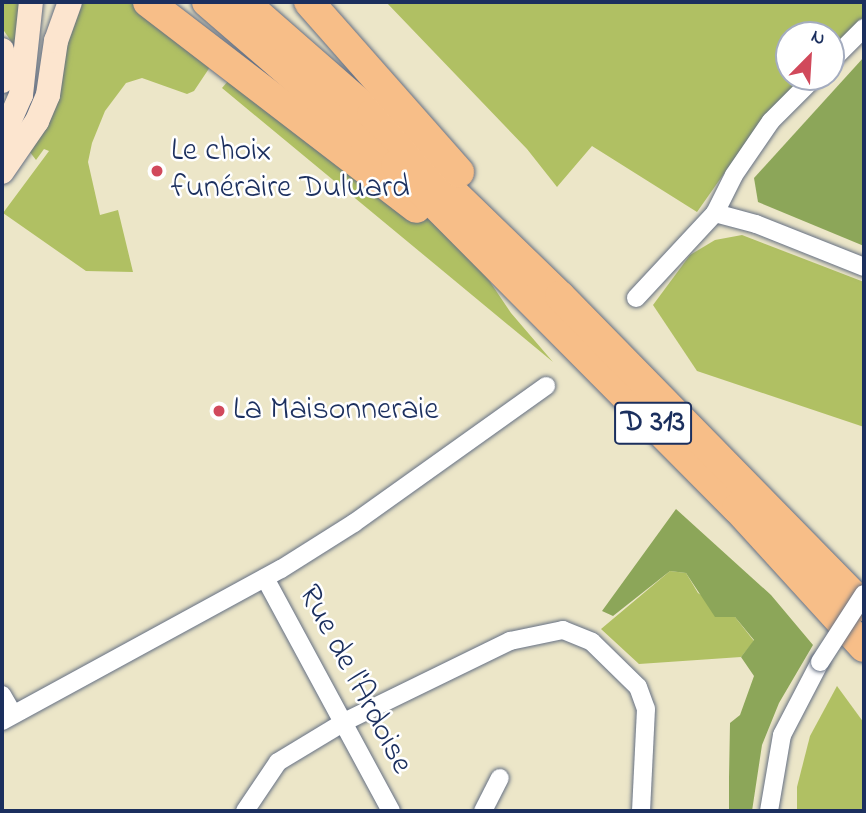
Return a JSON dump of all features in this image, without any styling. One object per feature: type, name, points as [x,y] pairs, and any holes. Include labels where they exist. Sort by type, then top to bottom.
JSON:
[{"type":"highway","points":[[148,2],[411,204],[480,267],[502,272]]},
{"type":"highway","name":"D 313","points":[[207,2],[396,165],[737,508],[864,647]]},
{"type":"highway","name":"D 313","points":[[243,2],[372,114],[560,296],[690,423],[864,606]]},
{"type":"highway","points":[[309,2],[439,152],[557,274],[560,296]]},
{"type":"main road","points":[[2,138],[21,95],[31,2]]},
{"type":"main road","points":[[2,172],[37,121],[48,95],[56,41],[70,2]]},
{"type":"main road","points":[[2,50],[2,82]]},
{"type":"street","points":[[845,47],[864,28]]},
{"type":"street","points":[[636,298],[715,213],[734,175],[771,121],[801,91]]},
{"type":"street","points":[[715,213],[756,224],[864,267]]},
{"type":"street","points":[[2,695],[7,718],[265,578],[355,523],[546,386]]},
{"type":"street","name":"Rue de l'Ardoise","points":[[265,578],[391,811]]},
{"type":"street","points":[[769,811],[768,794],[782,735],[820,662],[864,594]]},
{"type":"street","points":[[245,811],[278,762],[344,722],[510,641],[563,630],[592,642],[638,687],[646,709],[641,811]]},
{"type":"street","points":[[483,811],[500,778]]},
{"type":"green space","points":[[2,2],[31,2],[15,47],[2,28]]},
{"type":"green space","points":[[70,2],[148,2],[216,58],[194,91],[187,94],[142,78],[126,83],[105,111],[92,143],[88,162],[100,215],[118,210],[133,272],[86,271],[3,213],[49,151],[44,149],[36,160],[23,143]]},
{"type":"green space","points":[[386,2],[864,2],[864,16],[845,36],[845,21],[775,21],[775,91],[790,91],[761,121],[697,212],[592,146],[557,187],[527,149]]},
{"type":"green space","points":[[864,57],[864,246],[758,202],[754,178],[833,91],[845,91],[845,78]]},
{"type":"green space","points":[[235,73],[411,203],[480,267],[511,313],[553,362],[222,88]]},
{"type":"green space","points":[[742,235],[864,282],[864,427],[697,371],[653,305],[690,255],[715,240]]},
{"type":"green space","points":[[676,509],[771,595],[813,645],[779,703],[762,745],[752,811],[729,811],[729,778],[730,723],[740,715],[754,676],[741,657],[754,640],[735,617],[715,617],[686,573],[670,571],[613,616],[602,611]]},
{"type":"green space","points":[[670,571],[686,573],[698,593],[735,617],[754,641],[741,657],[639,664],[601,629]]},
{"type":"green space","points":[[837,686],[864,723],[864,811],[797,811],[797,787],[810,736]]},
{"type":"place","name":"Le choix funéraire Duluard","points":[[157,171]]},
{"type":"place","name":"La Maisonneraie","points":[[219,411]]}]
